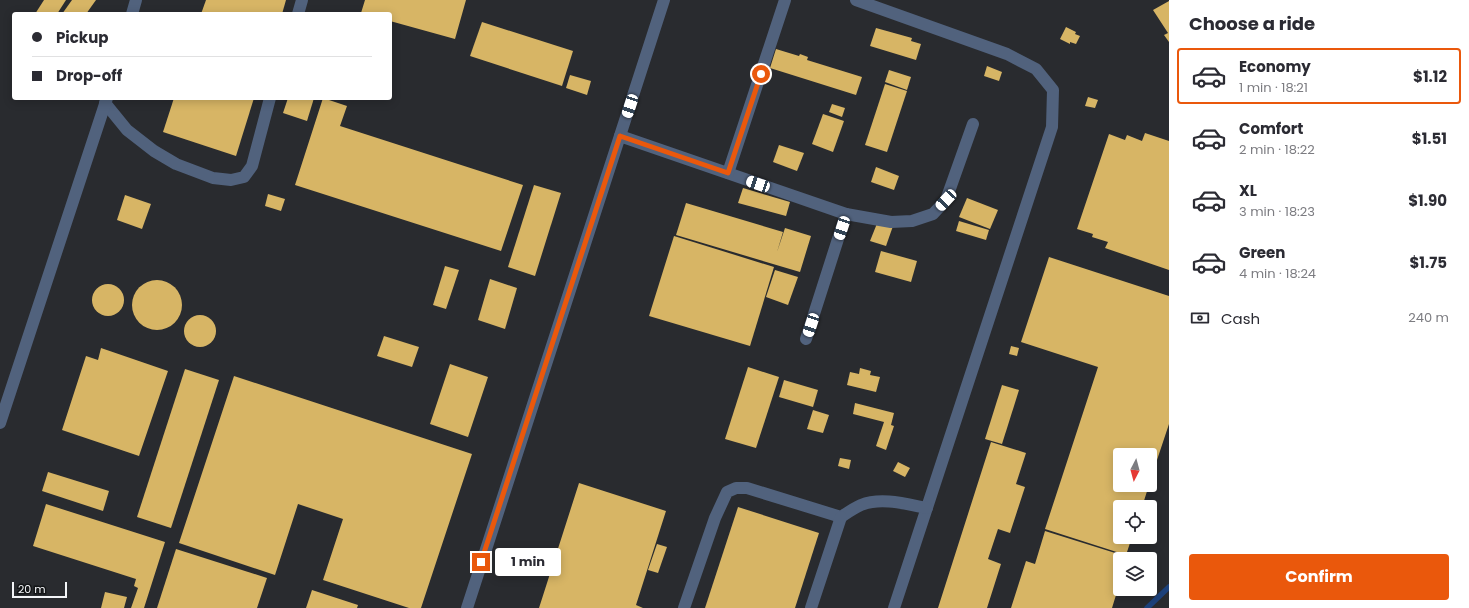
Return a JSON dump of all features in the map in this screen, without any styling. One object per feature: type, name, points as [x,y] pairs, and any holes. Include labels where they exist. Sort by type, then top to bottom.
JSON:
[{"type":"street","points":[[133,12],[136,0]]},
{"type":"street","points":[[299,12],[302,0]]},
{"type":"street","points":[[467,608],[664,0]]},
{"type":"street","points":[[728,173],[785,0]]},
{"type":"street","points":[[856,0],[1007,54],[1036,70],[1054,90],[1052,127],[894,608]]},
{"type":"street","points":[[106,100],[127,130],[154,151],[176,164],[213,178],[231,180],[244,177],[252,166],[269,100]]},
{"type":"street","points":[[0,423],[106,100]]},
{"type":"street","points":[[620,136],[846,214],[891,222],[912,221],[933,214],[946,200],[973,124]]},
{"type":"street","points":[[806,339],[846,214]]},
{"type":"street","points":[[684,608],[715,518],[727,492],[736,488],[747,488],[842,517]]},
{"type":"street","points":[[811,608],[842,517],[860,505],[876,501],[895,502],[927,508]]},
{"type":"building","points":[[44,0],[66,0],[58,12],[36,12]]},
{"type":"building","points":[[72,0],[96,0],[87,12],[63,12]]},
{"type":"building","points":[[206,0],[286,0],[283,12],[202,12]]},
{"type":"building","points":[[365,0],[466,0],[455,39],[392,22],[392,12],[361,12]]},
{"type":"building","points":[[1169,1],[1169,42],[1164,35],[1168,33],[1153,10]]},
{"type":"building","points":[[482,22],[573,51],[562,86],[470,56]]},
{"type":"building","points":[[1066,27],[1076,32],[1075,34],[1080,36],[1076,44],[1070,42],[1070,44],[1060,39]]},
{"type":"building","points":[[876,28],[912,38],[911,41],[921,44],[916,60],[870,46]]},
{"type":"building","points":[[776,49],[799,56],[800,54],[808,57],[807,60],[862,77],[856,95],[770,68]]},
{"type":"building","points":[[987,66],[1002,72],[999,81],[984,76]]},
{"type":"building","points":[[889,70],[911,77],[907,90],[885,82]]},
{"type":"building","points":[[570,75],[591,81],[587,95],[566,88]]},
{"type":"building","points":[[885,84],[907,91],[887,152],[865,145]]},
{"type":"building","points":[[1088,97],[1098,100],[1095,108],[1085,106]]},
{"type":"building","points":[[173,100],[253,100],[236,156],[163,132]]},
{"type":"building","points":[[287,100],[313,100],[307,121],[283,113]]},
{"type":"building","points":[[322,100],[329,100],[347,106],[340,126],[523,185],[501,251],[295,185]]},
{"type":"building","points":[[832,104],[845,108],[842,117],[829,112]]},
{"type":"building","points":[[823,114],[844,121],[833,152],[812,144]]},
{"type":"building","points":[[1145,133],[1169,141],[1169,270],[1105,248],[1108,242],[1092,237],[1093,234],[1077,229],[1109,134],[1125,140],[1127,135],[1142,141]]},
{"type":"building","points":[[779,145],[804,153],[797,171],[773,162]]},
{"type":"building","points":[[876,167],[899,176],[894,190],[871,182]]},
{"type":"building","points":[[534,185],[561,193],[535,276],[508,267]]},
{"type":"building","points":[[743,188],[790,202],[786,216],[738,203]]},
{"type":"building","points":[[268,194],[285,199],[281,211],[265,206]]},
{"type":"building","points":[[125,195],[151,204],[142,229],[117,220]]},
{"type":"building","points":[[967,198],[998,210],[990,229],[959,217]]},
{"type":"building","points":[[686,203],[783,232],[777,252],[785,228],[811,236],[800,272],[676,235]]},
{"type":"building","points":[[878,221],[893,226],[886,246],[870,241]]},
{"type":"building","points":[[959,221],[989,230],[986,240],[956,231]]},
{"type":"building","points":[[674,236],[774,267],[750,346],[649,316]]},
{"type":"building","points":[[881,251],[917,261],[911,282],[875,272]]},
{"type":"building","points":[[1049,257],[1169,296],[1169,424],[1157,460],[1157,448],[1113,448],[1113,492],[1147,492],[1144,500],[1113,500],[1113,544],[1130,544],[1127,552],[1117,552],[1045,529],[1098,367],[1021,342]]},
{"type":"building","points":[[445,266],[459,270],[446,309],[433,305]]},
{"type":"building","points":[[775,270],[798,277],[788,305],[766,297]]},
{"type":"building","points":[[490,279],[517,288],[505,329],[478,320]]},
{"type":"building","points":[[157,280],[166,282],[177,291],[182,305],[180,314],[171,325],[157,330],[148,328],[137,319],[132,305],[134,296],[143,285]]},
{"type":"building","points":[[108,284],[117,287],[121,291],[124,300],[121,309],[117,313],[108,316],[99,313],[95,309],[92,300],[95,291],[99,287]]},
{"type":"building","points":[[200,315],[209,318],[213,322],[216,331],[213,340],[209,344],[200,347],[191,344],[187,340],[184,331],[187,322],[191,318]]},
{"type":"building","points":[[384,336],[419,347],[412,367],[377,356]]},
{"type":"building","points":[[1011,346],[1019,348],[1017,356],[1009,354]]},
{"type":"building","points":[[101,348],[168,371],[139,456],[62,430],[86,356],[98,360]]},
{"type":"building","points":[[450,364],[488,377],[468,437],[430,424]]},
{"type":"building","points":[[748,367],[779,377],[756,448],[725,439]]},
{"type":"building","points":[[860,368],[871,371],[870,375],[880,377],[876,392],[847,385],[850,372],[859,374]]},
{"type":"building","points":[[185,369],[219,380],[171,528],[137,517]]},
{"type":"building","points":[[234,376],[472,454],[421,608],[409,608],[323,580],[343,519],[298,504],[275,575],[179,543]]},
{"type":"building","points":[[784,380],[818,390],[813,407],[779,397]]},
{"type":"building","points":[[1002,385],[1019,390],[1002,444],[985,439]]},
{"type":"building","points":[[855,403],[894,413],[891,425],[894,426],[886,450],[876,446],[884,422],[853,414]]},
{"type":"building","points":[[813,410],[829,415],[823,433],[807,429]]},
{"type":"building","points":[[991,442],[1026,453],[1016,484],[1025,487],[1010,533],[998,529],[988,559],[1001,564],[987,608],[938,608]]},
{"type":"building","points":[[840,458],[851,460],[849,469],[838,466]]},
{"type":"building","points":[[898,462],[910,468],[905,477],[893,471]]},
{"type":"building","points":[[48,472],[109,491],[103,511],[42,491]]},
{"type":"building","points":[[579,483],[666,511],[636,605],[643,608],[539,608]]},
{"type":"building","points":[[46,504],[165,542],[144,608],[131,608],[138,588],[134,586],[136,579],[33,546]]},
{"type":"building","points":[[738,507],[819,533],[795,608],[705,608]]},
{"type":"building","points":[[1045,531],[1113,552],[1113,596],[1116,596],[1112,608],[1011,608],[1026,561],[1035,564]]},
{"type":"building","points":[[657,544],[667,547],[658,573],[648,570]]},
{"type":"building","points":[[176,549],[267,578],[257,608],[157,608]]},
{"type":"building","points":[[312,590],[358,605],[357,608],[306,608]]},
{"type":"building","points":[[105,592],[127,597],[124,608],[101,608]]},
{"type":"waterway","points":[[1147,608],[1169,587]]},
{"type":"route","points":[[481,562],[620,136],[728,173],[761,74]]}]
